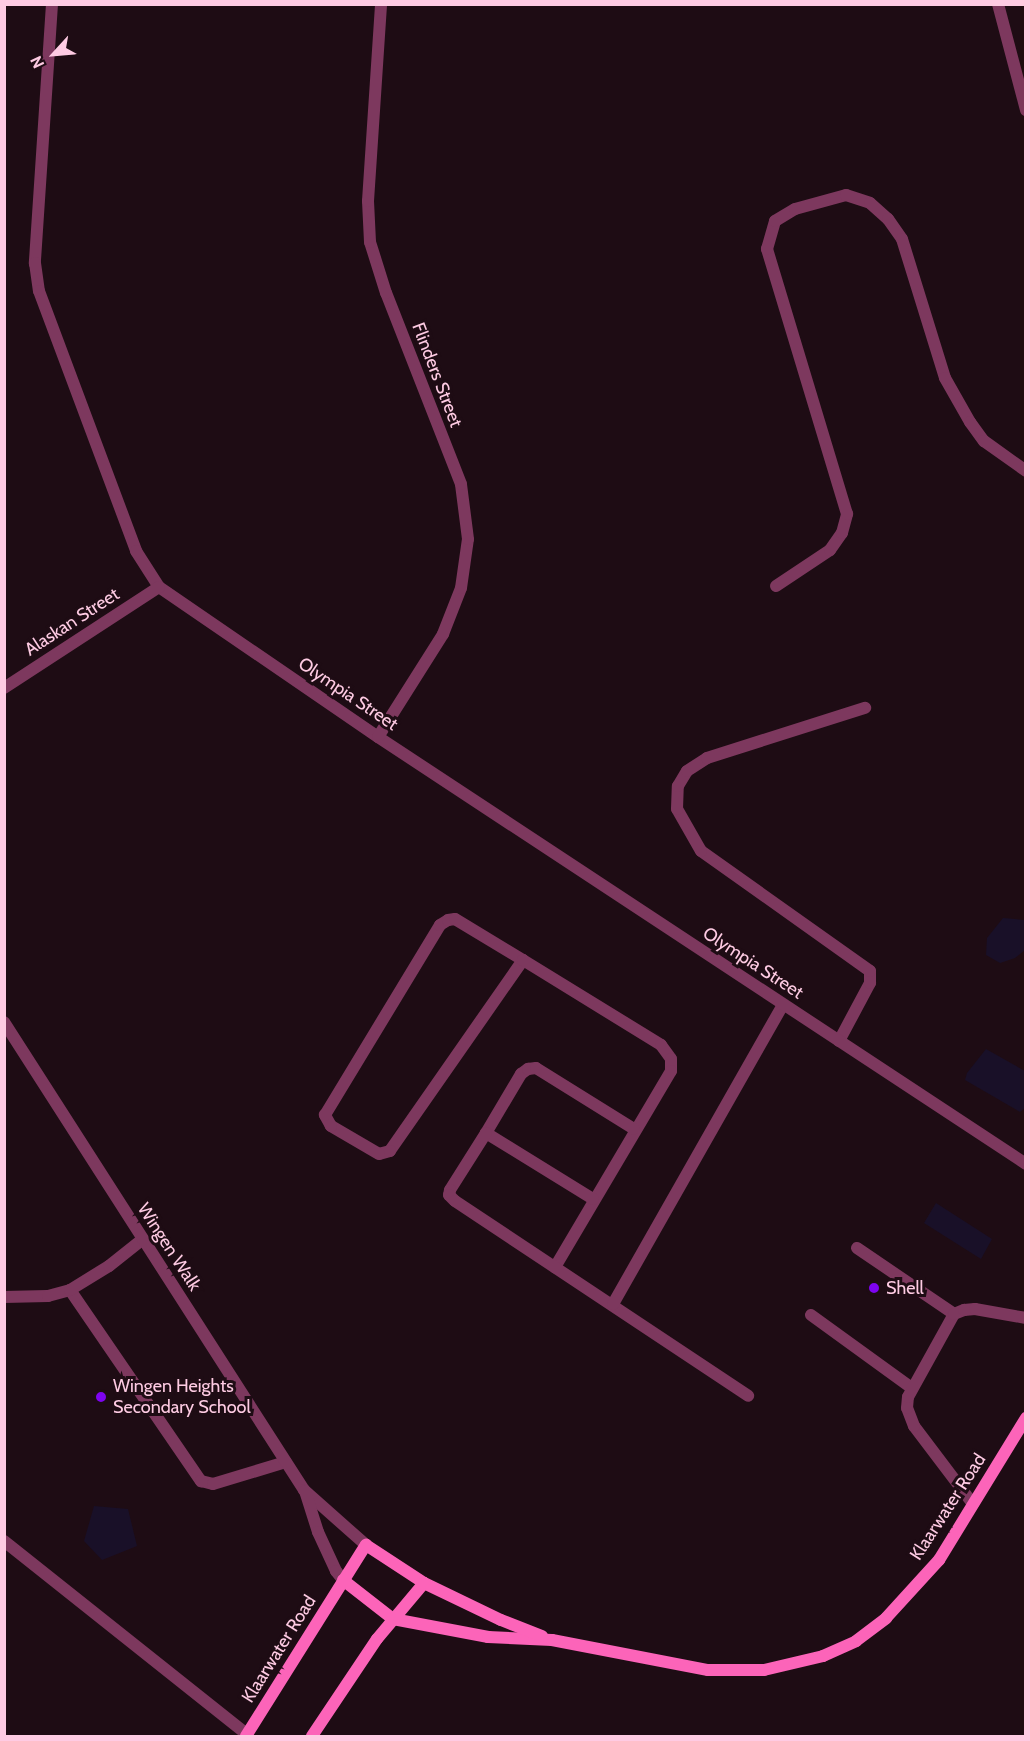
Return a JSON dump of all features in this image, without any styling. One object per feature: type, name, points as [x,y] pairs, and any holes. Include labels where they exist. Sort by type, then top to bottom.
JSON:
[{"type":"street","name":"Olympia Street","points":[[52,4],[35,263],[39,291],[136,551],[159,587],[378,737],[1026,1164]]},
{"type":"street","name":"Flinders Street","points":[[378,737],[443,634],[461,588],[468,540],[461,484],[386,293],[370,242],[368,201],[381,4]]},
{"type":"street","points":[[998,4],[1026,110]]},
{"type":"street","points":[[776,586],[830,550],[842,533],[847,514],[767,249],[775,221],[795,209],[846,195],[870,203],[888,219],[902,239],[945,378],[970,422],[984,441],[1026,471]]},
{"type":"street","name":"Alaskan Street","points":[[4,688],[159,587]]},
{"type":"street","points":[[839,1041],[870,983],[870,971],[701,851],[677,809],[678,786],[687,771],[707,758],[865,708]]},
{"type":"street","points":[[523,960],[390,1151],[379,1154],[328,1123],[326,1111],[440,925],[448,920],[455,919],[523,960],[666,1050],[671,1059],[671,1071],[593,1199],[555,1267]]},
{"type":"street","points":[[613,1304],[783,1005]]},
{"type":"street","name":"Wingen Walk","points":[[4,1022],[304,1490],[318,1532],[344,1580]]},
{"type":"street","points":[[634,1130],[536,1068],[528,1069],[521,1074],[449,1195],[454,1201],[613,1304],[748,1396]]},
{"type":"street","points":[[486,1133],[593,1199]]},
{"type":"street","points":[[4,1297],[48,1296],[70,1290],[109,1266],[143,1239]]},
{"type":"street","points":[[856,1248],[954,1314]]},
{"type":"street","points":[[70,1290],[201,1480],[213,1484],[286,1462]]},
{"type":"street","points":[[973,1504],[914,1426],[907,1408],[912,1388],[954,1314],[975,1309],[1026,1318]]},
{"type":"street","points":[[811,1315],[912,1388]]},
{"type":"street","name":"Klaarwater Road","points":[[344,1580],[393,1619],[488,1637],[552,1640],[708,1670],[764,1670],[823,1656],[856,1641],[886,1618],[939,1560],[1026,1418]]},
{"type":"street","name":"Wingen Walk","points":[[304,1490],[366,1545]]},
{"type":"street","points":[[4,1541],[246,1735]]},
{"type":"street","name":"Klaarwater Road","points":[[246,1735],[366,1545],[424,1583],[501,1620],[552,1640]]},
{"type":"street","points":[[312,1737],[341,1689],[393,1619],[424,1583]]},
{"type":"shaded area","points":[[1003,918],[1025,920],[1025,950],[1015,958],[1000,963],[986,955],[987,938]]},
{"type":"shaded area","points":[[986,1049],[1025,1071],[1025,1108],[1020,1112],[965,1080],[967,1073]]},
{"type":"shaded area","points":[[936,1203],[992,1239],[981,1259],[924,1223]]},
{"type":"shaded area","points":[[94,1506],[128,1509],[137,1546],[102,1560],[84,1541]]},
{"type":"place","name":"Shell","points":[[874,1288]]},
{"type":"place","name":"Wingen Heights Secondary School","points":[[101,1397]]}]
